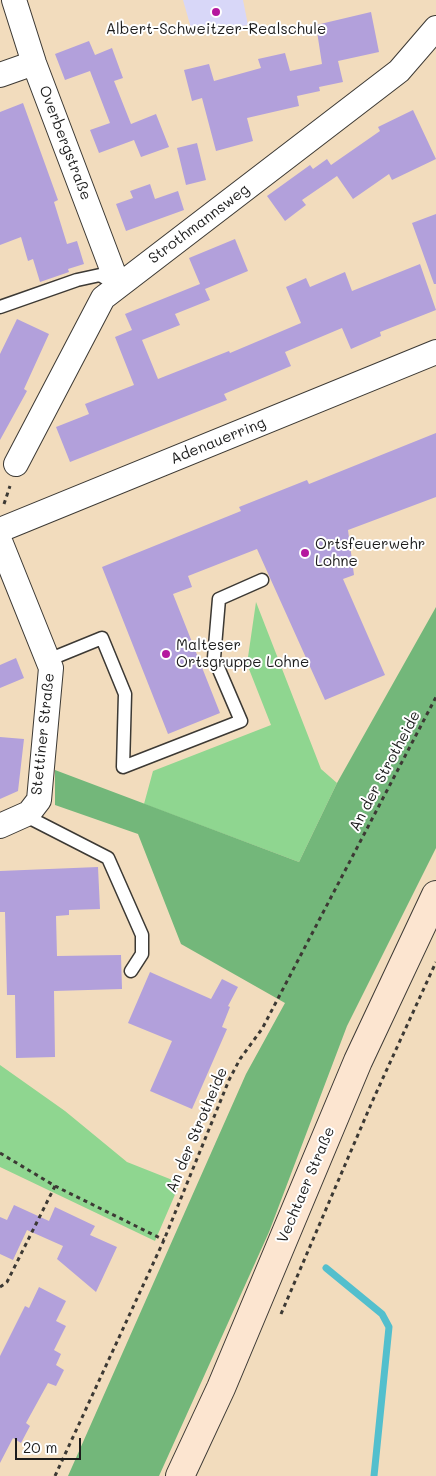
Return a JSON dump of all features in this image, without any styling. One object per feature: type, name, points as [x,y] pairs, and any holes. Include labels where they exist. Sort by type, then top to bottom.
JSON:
[{"type":"main road","name":"Vechtaer Straße","points":[[180,1476],[221,1388],[358,1060],[436,895]]},
{"type":"street","name":"Overbergstraße","points":[[14,0],[34,63],[118,286]]},
{"type":"street","name":"Strothmannsweg","points":[[16,464],[103,298],[399,71],[436,28]]},
{"type":"street","points":[[0,75],[34,63]]},
{"type":"street","name":"Adenauerring","points":[[1,520],[436,352]]},
{"type":"street","name":"Stettiner Straße","points":[[0,541],[51,668],[39,800],[29,813],[0,826]]},
{"type":"lane","points":[[0,307],[77,280],[100,275],[118,286]]},
{"type":"lane","points":[[48,660],[102,638],[124,694],[123,767],[241,721],[214,658],[219,598],[262,580]]},
{"type":"lane","points":[[24,815],[108,858],[142,935],[142,954],[132,971]]},
{"type":"path","points":[[1,520],[16,464]]},
{"type":"path","name":"An der Strotheide","points":[[55,1476],[164,1240],[229,1080],[240,1058],[262,1029],[436,697]]},
{"type":"path","points":[[278,1321],[372,1102],[436,962]]},
{"type":"path","points":[[0,1153],[55,1186],[164,1240]]},
{"type":"path","points":[[0,1287],[7,1282],[55,1186]]},
{"type":"shaded area","name":"Albert-Schweitzer-Realschule","points":[[183,0],[243,0],[248,25],[193,35]]},
{"type":"green space","points":[[256,602],[321,769],[337,783],[299,862],[144,804],[153,771],[271,725],[247,664]]},
{"type":"green space","points":[[436,607],[436,848],[347,1026],[269,1232],[159,1476],[68,1476],[246,1074],[285,1003],[181,944],[138,834],[55,805],[55,770],[299,862],[337,783]]},
{"type":"green space","points":[[0,1065],[65,1111],[127,1162],[180,1183],[155,1241],[0,1167]]},
{"type":"building","points":[[371,12],[379,52],[338,61],[343,82],[319,87],[320,91],[297,96],[299,106],[247,118],[253,141],[216,151],[202,98],[192,101],[184,70],[209,64],[214,81],[261,68],[258,59],[285,53],[290,71],[322,64],[316,25]]},
{"type":"building","points":[[89,41],[95,55],[112,48],[123,78],[114,81],[131,124],[156,114],[169,147],[141,157],[134,140],[99,153],[90,130],[110,123],[90,71],[65,80],[55,54]]},
{"type":"building","points":[[23,103],[58,200],[54,202],[67,244],[77,241],[84,264],[68,269],[69,272],[40,282],[33,259],[28,261],[21,237],[0,245],[0,112]]},
{"type":"building","points":[[413,110],[436,159],[392,180],[389,174],[353,199],[337,176],[302,200],[306,205],[285,221],[267,196],[310,165],[313,169],[327,159],[331,165],[380,131],[378,127]]},
{"type":"building","points":[[197,143],[206,180],[186,185],[177,148]]},
{"type":"building","points":[[150,184],[155,199],[178,191],[184,210],[126,231],[116,204],[133,198],[130,191]]},
{"type":"building","points":[[436,214],[436,284],[434,284],[412,223]]},
{"type":"building","points":[[235,239],[248,271],[205,289],[210,300],[175,314],[180,325],[142,340],[158,379],[229,351],[230,353],[301,323],[286,287],[306,278],[310,287],[345,272],[352,291],[420,264],[436,310],[380,332],[381,336],[351,349],[342,328],[285,352],[291,366],[224,394],[227,400],[70,462],[56,427],[89,414],[85,404],[134,385],[115,337],[132,330],[125,314],[200,284],[189,258]]},
{"type":"building","points":[[17,319],[49,334],[24,389],[27,391],[0,440],[0,354]]},
{"type":"building","name":"Ortsfeuerwehr Lohne","points":[[436,433],[436,497],[348,530],[354,575],[343,579],[385,675],[325,700],[257,549],[188,576],[192,587],[173,594],[220,713],[168,734],[102,567],[241,511],[239,507],[307,480],[309,484]]},
{"type":"building","points":[[16,658],[24,678],[0,688],[0,665]]},
{"type":"building","points":[[0,737],[24,739],[18,791],[0,799]]},
{"type":"building","points":[[98,867],[100,909],[69,910],[69,915],[56,916],[57,956],[121,955],[122,989],[54,991],[55,1057],[16,1058],[15,995],[7,995],[5,912],[0,912],[0,871]]},
{"type":"building","points":[[150,972],[211,999],[222,979],[238,987],[228,1006],[230,1007],[222,1027],[227,1029],[192,1109],[150,1091],[172,1041],[128,1023]]},
{"type":"building","points":[[14,1205],[49,1221],[55,1207],[95,1226],[90,1235],[117,1247],[96,1292],[57,1259],[63,1246],[27,1230],[13,1260],[0,1254],[0,1217],[7,1220]]},
{"type":"building","points":[[39,1287],[66,1301],[56,1321],[66,1326],[54,1350],[61,1354],[56,1365],[64,1370],[56,1386],[48,1383],[26,1423],[30,1426],[21,1443],[13,1438],[0,1463],[0,1356],[25,1306],[29,1308]]},
{"type":"waterway","points":[[326,1268],[382,1314],[389,1327],[374,1476]]},
{"type":"place","name":"Albert-Schweitzer-Realschule","points":[[216,12]]},
{"type":"place","name":"Ortsfeuerwehr Lohne","points":[[305,553]]},
{"type":"place","name":"Malteser Ortsgruppe Lohne","points":[[166,654]]}]
